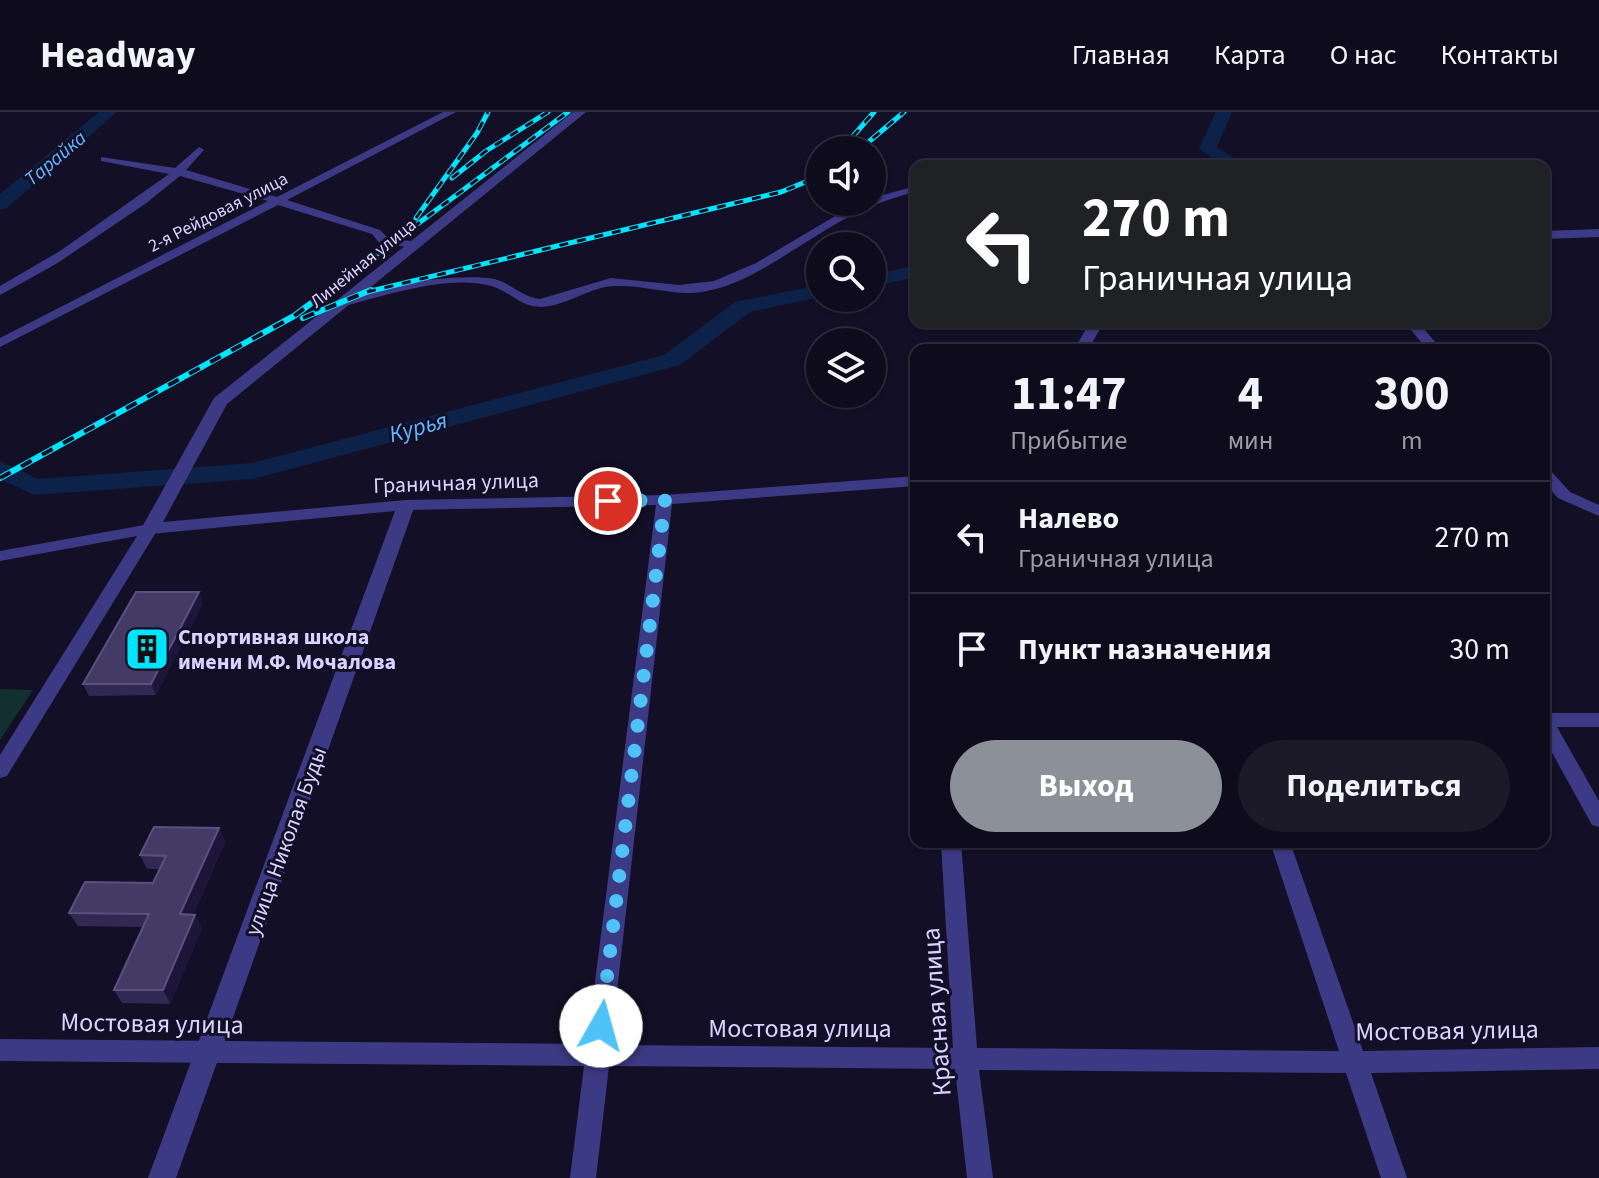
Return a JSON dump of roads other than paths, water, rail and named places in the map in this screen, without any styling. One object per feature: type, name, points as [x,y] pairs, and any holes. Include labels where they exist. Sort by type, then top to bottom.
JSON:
[{"type":"street","name":"2-я Рейдовая улица","points":[[0,343],[451,112]]},
{"type":"street","name":"Линейная улица","points":[[150,529],[220,401],[580,112]]},
{"type":"street","points":[[0,291],[37,274],[146,199],[180,172],[199,150]]},
{"type":"street","points":[[105,159],[180,172],[376,232],[384,241],[414,245]]},
{"type":"street","points":[[341,303],[404,287],[451,281],[494,282],[529,302],[556,301],[586,286],[613,282],[699,289],[737,280],[818,229],[899,192],[910,190]]},
{"type":"street","points":[[1550,235],[1597,235]]},
{"type":"street","points":[[1416,328],[1430,344]]},
{"type":"street","points":[[1550,479],[1564,495],[1599,511]]},
{"type":"street","name":"Граничная улица","points":[[0,556],[150,529],[406,505],[665,500],[910,481]]},
{"type":"street","points":[[1550,496],[1564,495]]},
{"type":"street","points":[[583,1178],[665,500]]},
{"type":"street","name":"улица Николая Буды","points":[[162,1178],[406,505]]},
{"type":"street","points":[[0,771],[150,529]]},
{"type":"street","points":[[1550,721],[1599,720]]},
{"type":"street","points":[[1550,732],[1599,819]]},
{"type":"street","name":"Красная улица","points":[[951,848],[966,1059],[980,1178]]},
{"type":"street","points":[[1282,848],[1394,1178]]},
{"type":"street","name":"Мостовая улица","points":[[0,1050],[1353,1062],[1599,1058]]},
{"type":"waterway","name":"Тарайка","points":[[0,204],[109,112]]},
{"type":"waterway","name":"Курья","points":[[1224,112],[1208,149],[1227,160]]},
{"type":"waterway","name":"Курья","points":[[886,278],[910,272]]},
{"type":"waterway","name":"Курья","points":[[0,469],[34,487],[253,471],[672,360],[743,307],[806,294]]},
{"type":"railway","points":[[416,218],[477,133],[488,112]]},
{"type":"railway","points":[[452,178],[486,151],[548,112]]},
{"type":"railway","points":[[326,292],[568,112]]},
{"type":"railway","points":[[853,136],[874,112]]},
{"type":"railway","points":[[876,136],[904,112]]},
{"type":"railway","points":[[367,292],[781,192],[806,182]]},
{"type":"railway","points":[[0,478],[294,316],[329,290]]},
{"type":"railway","points":[[303,318],[371,290]]},
{"type":"place","name":"Спортивная школа имени М.Ф. Мочалова","points":[[147,649]]}]
